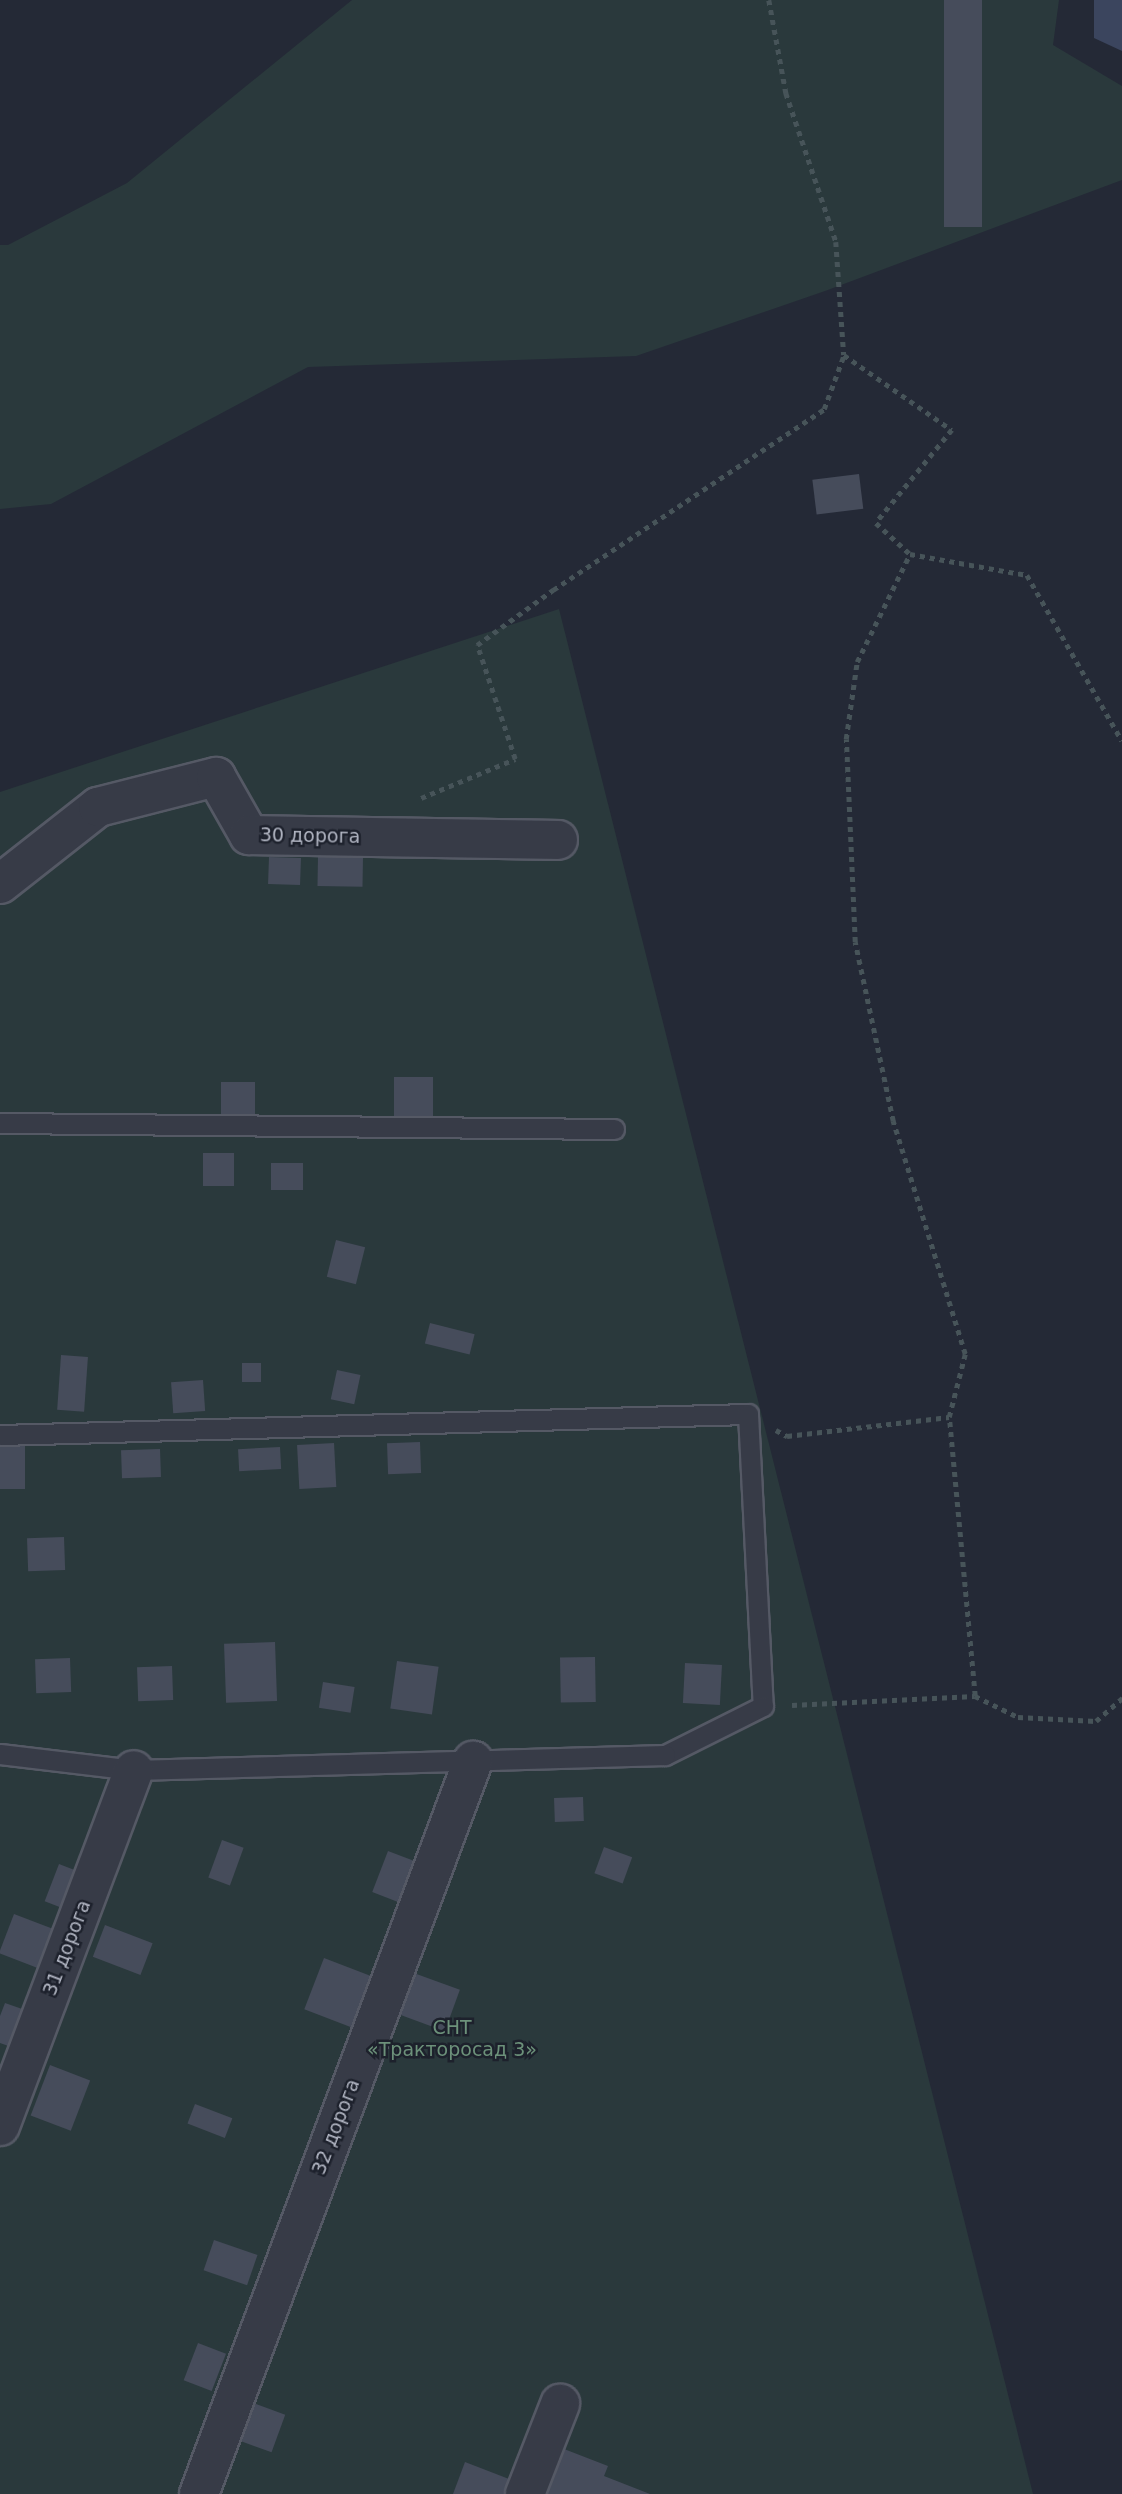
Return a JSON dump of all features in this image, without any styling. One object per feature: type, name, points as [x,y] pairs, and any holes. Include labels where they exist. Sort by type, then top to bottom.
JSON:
[{"type":"street","name":"30 дорога","points":[[0,884],[98,807],[216,777],[249,835],[558,840]]},
{"type":"street","name":"32 дорога","points":[[199,2494],[473,1761]]},
{"type":"street","name":"31 дорога","points":[[0,2126],[134,1770]]},
{"type":"street","points":[[525,2494],[560,2404]]},
{"type":"lane","points":[[0,1123],[614,1129]]},
{"type":"lane","points":[[0,1436],[748,1414],[763,1706],[665,1755],[134,1770],[0,1754]]},
{"type":"path","points":[[417,838],[411,802],[515,759],[477,645],[553,590],[824,409],[844,355],[836,242],[786,93],[769,0]]},
{"type":"path","points":[[844,355],[952,430],[876,523],[910,554],[1027,575],[1122,741]]},
{"type":"path","points":[[910,554],[857,662],[846,739],[854,929],[893,1121],[965,1354],[949,1417],[975,1696]]},
{"type":"path","points":[[748,1414],[788,1436],[949,1417]]},
{"type":"path","points":[[763,1706],[975,1696],[1018,1717],[1096,1721],[1122,1698]]},
{"type":"green space","points":[[352,0],[1059,0],[1053,45],[1122,86],[1122,180],[825,291],[636,356],[308,367],[51,504],[0,509],[0,245],[8,245],[127,183]]},
{"type":"green space","name":"СНТ «Тракторосад 3»","points":[[559,609],[1033,2494],[0,2494],[0,792]]},
{"type":"water","points":[[1094,0],[1122,0],[1122,51],[1094,38]]},
{"type":"building","points":[[944,0],[982,0],[982,227],[944,227]]},
{"type":"building","points":[[859,474],[863,509],[817,514],[812,480]]},
{"type":"building","points":[[269,857],[301,858],[300,885],[268,884]]},
{"type":"building","points":[[318,857],[363,858],[362,887],[317,886]]},
{"type":"building","points":[[394,1077],[433,1077],[433,1116],[394,1116]]},
{"type":"building","points":[[221,1082],[255,1082],[255,1115],[221,1115]]},
{"type":"building","points":[[203,1153],[234,1153],[234,1186],[203,1186]]},
{"type":"building","points":[[271,1163],[303,1163],[303,1190],[271,1190]]},
{"type":"building","points":[[336,1240],[365,1247],[356,1284],[327,1277]]},
{"type":"building","points":[[430,1323],[475,1334],[470,1355],[425,1343]]},
{"type":"building","points":[[61,1355],[88,1357],[84,1412],[57,1410]]},
{"type":"building","points":[[242,1363],[261,1363],[261,1382],[242,1382]]},
{"type":"building","points":[[337,1370],[360,1375],[354,1404],[331,1399]]},
{"type":"building","points":[[203,1380],[205,1411],[173,1413],[171,1382]]},
{"type":"building","points":[[420,1442],[421,1473],[388,1474],[387,1443]]},
{"type":"building","points":[[334,1443],[336,1487],[299,1489],[297,1445]]},
{"type":"building","points":[[0,1446],[25,1446],[25,1489],[0,1489]]},
{"type":"building","points":[[280,1447],[281,1469],[239,1471],[238,1449]]},
{"type":"building","points":[[160,1449],[161,1477],[122,1478],[121,1450]]},
{"type":"building","points":[[64,1537],[65,1570],[28,1571],[27,1538]]},
{"type":"building","points":[[275,1642],[277,1701],[226,1703],[224,1644]]},
{"type":"building","points":[[595,1657],[596,1702],[561,1703],[560,1658]]},
{"type":"building","points":[[70,1658],[71,1692],[36,1693],[35,1659]]},
{"type":"building","points":[[397,1661],[439,1667],[432,1714],[390,1709]]},
{"type":"building","points":[[685,1663],[722,1665],[720,1705],[683,1703]]},
{"type":"building","points":[[172,1666],[173,1700],[138,1701],[137,1667]]},
{"type":"building","points":[[323,1682],[355,1687],[351,1713],[319,1708]]},
{"type":"building","points":[[583,1797],[584,1821],[555,1822],[554,1798]]},
{"type":"building","points":[[222,1840],[244,1848],[230,1885],[208,1878]]},
{"type":"building","points":[[604,1847],[632,1857],[623,1884],[594,1873]]},
{"type":"building","points":[[388,1851],[417,1862],[401,1903],[372,1892]]},
{"type":"building","points":[[59,1864],[82,1873],[68,1910],[45,1901]]},
{"type":"building","points":[[14,1914],[58,1931],[43,1970],[0,1954]]},
{"type":"building","points":[[105,1925],[153,1943],[140,1975],[93,1957]]},
{"type":"building","points":[[324,1958],[373,1977],[354,2028],[304,2009]]},
{"type":"building","points":[[411,1972],[460,1990],[445,2031],[396,2013]]},
{"type":"building","points":[[5,2003],[28,2011],[14,2048],[0,2043],[0,2016]]},
{"type":"building","points":[[50,2065],[90,2080],[71,2131],[31,2115]]},
{"type":"building","points":[[195,2104],[232,2118],[225,2138],[187,2124]]},
{"type":"building","points":[[214,2240],[257,2255],[247,2285],[204,2270]]},
{"type":"building","points":[[198,2343],[226,2354],[212,2391],[184,2380]]},
{"type":"building","points":[[242,2399],[285,2415],[272,2452],[228,2437]]},
{"type":"building","points":[[564,2449],[608,2466],[604,2476],[650,2494],[547,2494]]},
{"type":"building","points":[[465,2462],[509,2479],[504,2494],[453,2494]]}]
